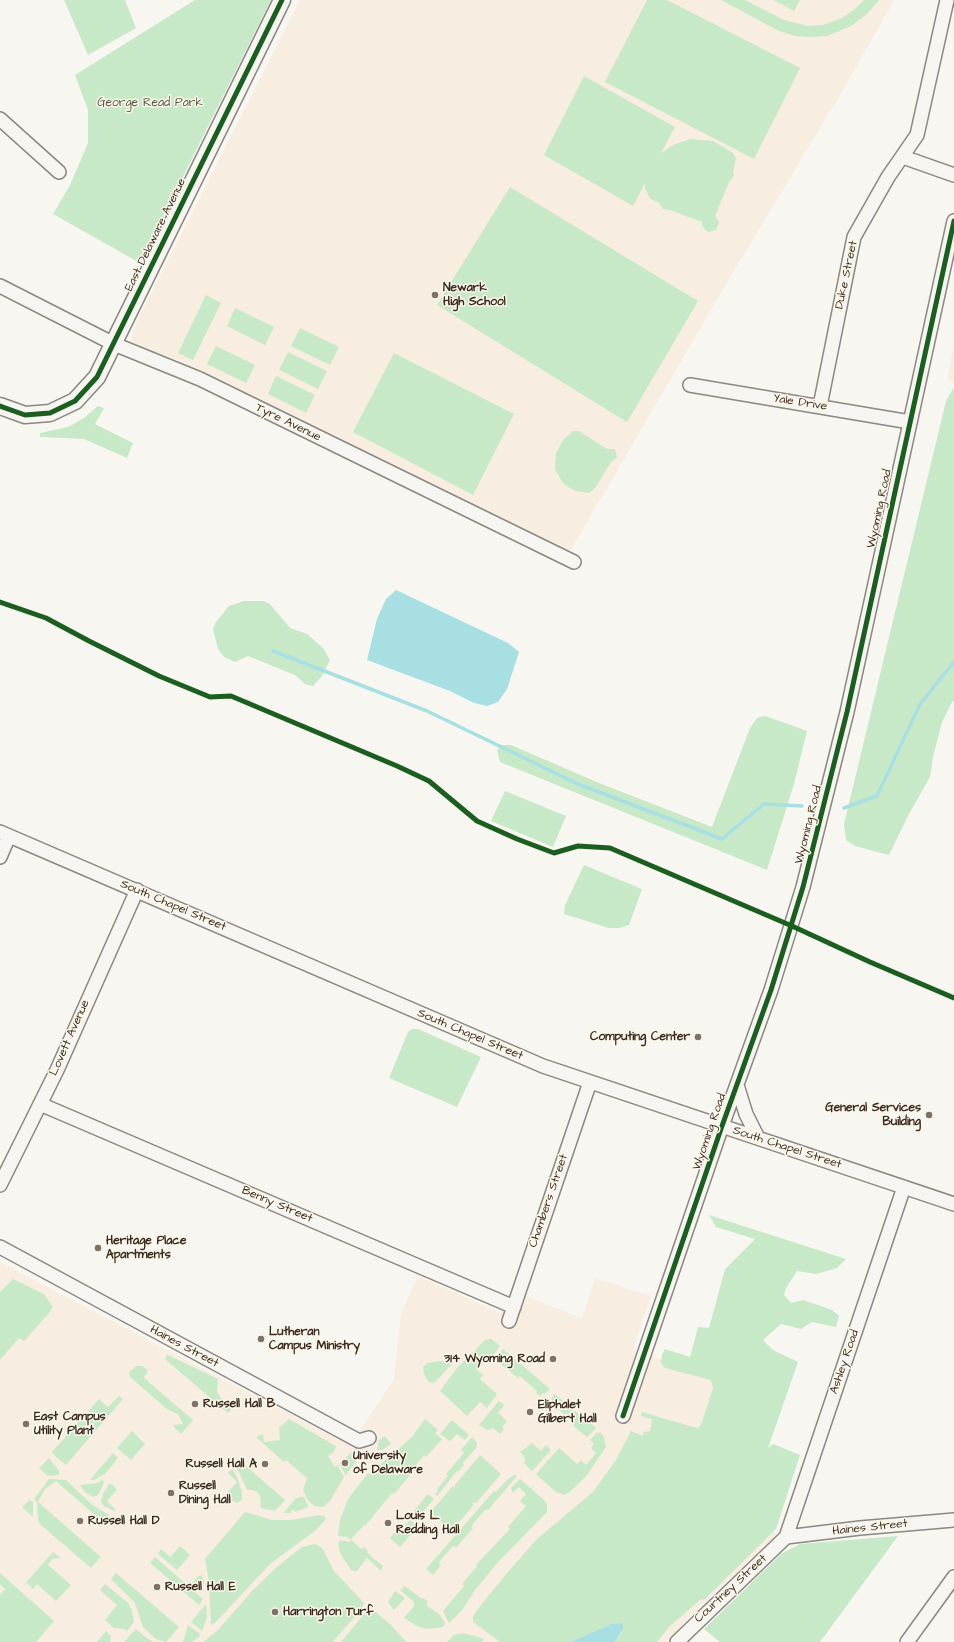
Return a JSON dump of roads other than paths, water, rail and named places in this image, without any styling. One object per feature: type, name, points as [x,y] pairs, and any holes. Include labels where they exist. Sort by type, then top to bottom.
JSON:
[{"type":"main road","name":"East Delaware Avenue","points":[[0,406],[12,411],[31,415],[50,413],[66,407],[81,397],[91,386],[114,344],[282,0]]},
{"type":"street","name":"Duke Street","points":[[820,406],[854,237],[888,177],[917,135],[947,0]]},
{"type":"street","points":[[0,118],[59,172]]},
{"type":"street","points":[[903,157],[954,175]]},
{"type":"street","name":"Wyoming Road","points":[[623,1416],[792,926],[822,816],[849,705],[954,221]]},
{"type":"street","name":"Tyre Avenue","points":[[0,286],[114,344],[200,379],[574,562]]},
{"type":"street","name":"Yale Drive","points":[[690,385],[910,422]]},
{"type":"street","points":[[0,857],[5,834]]},
{"type":"street","name":"South Chapel Street","points":[[5,834],[522,1058],[954,1204]]},
{"type":"street","name":"Lovett Avenue","points":[[0,1185],[40,1104],[137,890]]},
{"type":"street","name":"Chambers Street","points":[[509,1321],[590,1082]]},
{"type":"street","points":[[737,1085],[746,1114],[758,1138]]},
{"type":"street","name":"Benny Street","points":[[40,1104],[514,1307]]},
{"type":"street","name":"Ashley Road","points":[[786,1537],[904,1187]]},
{"type":"street","name":"Haines Street","points":[[0,1247],[359,1440],[369,1438]]},
{"type":"street","name":"Haines Street","points":[[786,1537],[860,1528],[954,1520]]},
{"type":"street","name":"Courtney Street","points":[[677,1642],[786,1537]]},
{"type":"street","points":[[906,1642],[954,1577]]},
{"type":"water","points":[[396,590],[508,643],[519,652],[507,689],[498,702],[487,706],[474,703],[450,691],[367,660],[377,619],[386,599]]},
{"type":"water","points":[[620,1623],[623,1625],[623,1629],[615,1642],[570,1642],[611,1624]]},
{"type":"waterway","points":[[273,651],[427,711],[578,784],[722,839],[764,804],[802,806]]},
{"type":"waterway","points":[[844,808],[877,796],[920,704],[954,662]]},
{"type":"place","name":"Newark High School","points":[[435,295]]},
{"type":"place","name":"Computing Center","points":[[698,1037]]},
{"type":"place","name":"General Services Building","points":[[929,1115]]},
{"type":"place","name":"Heritage Place Apartments","points":[[98,1248]]},
{"type":"place","name":"Lutheran Campus Ministry","points":[[261,1339]]},
{"type":"place","name":"314 Wyoming Road","points":[[553,1359]]},
{"type":"place","name":"Russell Hall B","points":[[195,1404]]},
{"type":"place","name":"Eliphalet Gilbert Hall","points":[[530,1412]]},
{"type":"place","name":"East Campus Utility Plant","points":[[26,1424]]},
{"type":"place","name":"University of Delaware","points":[[345,1463]]},
{"type":"place","name":"Russell Hall A","points":[[265,1464]]},
{"type":"place","name":"Russell Dining Hall","points":[[171,1493]]},
{"type":"place","name":"Russell Hall D","points":[[80,1521]]},
{"type":"place","name":"Louis L. Redding Hall","points":[[388,1523]]},
{"type":"place","name":"Russell Hall E","points":[[157,1587]]},
{"type":"place","name":"Harrington Turf","points":[[275,1612]]},
{"type":"park label","name":"George Read Park","points":[[150,103]]}]
